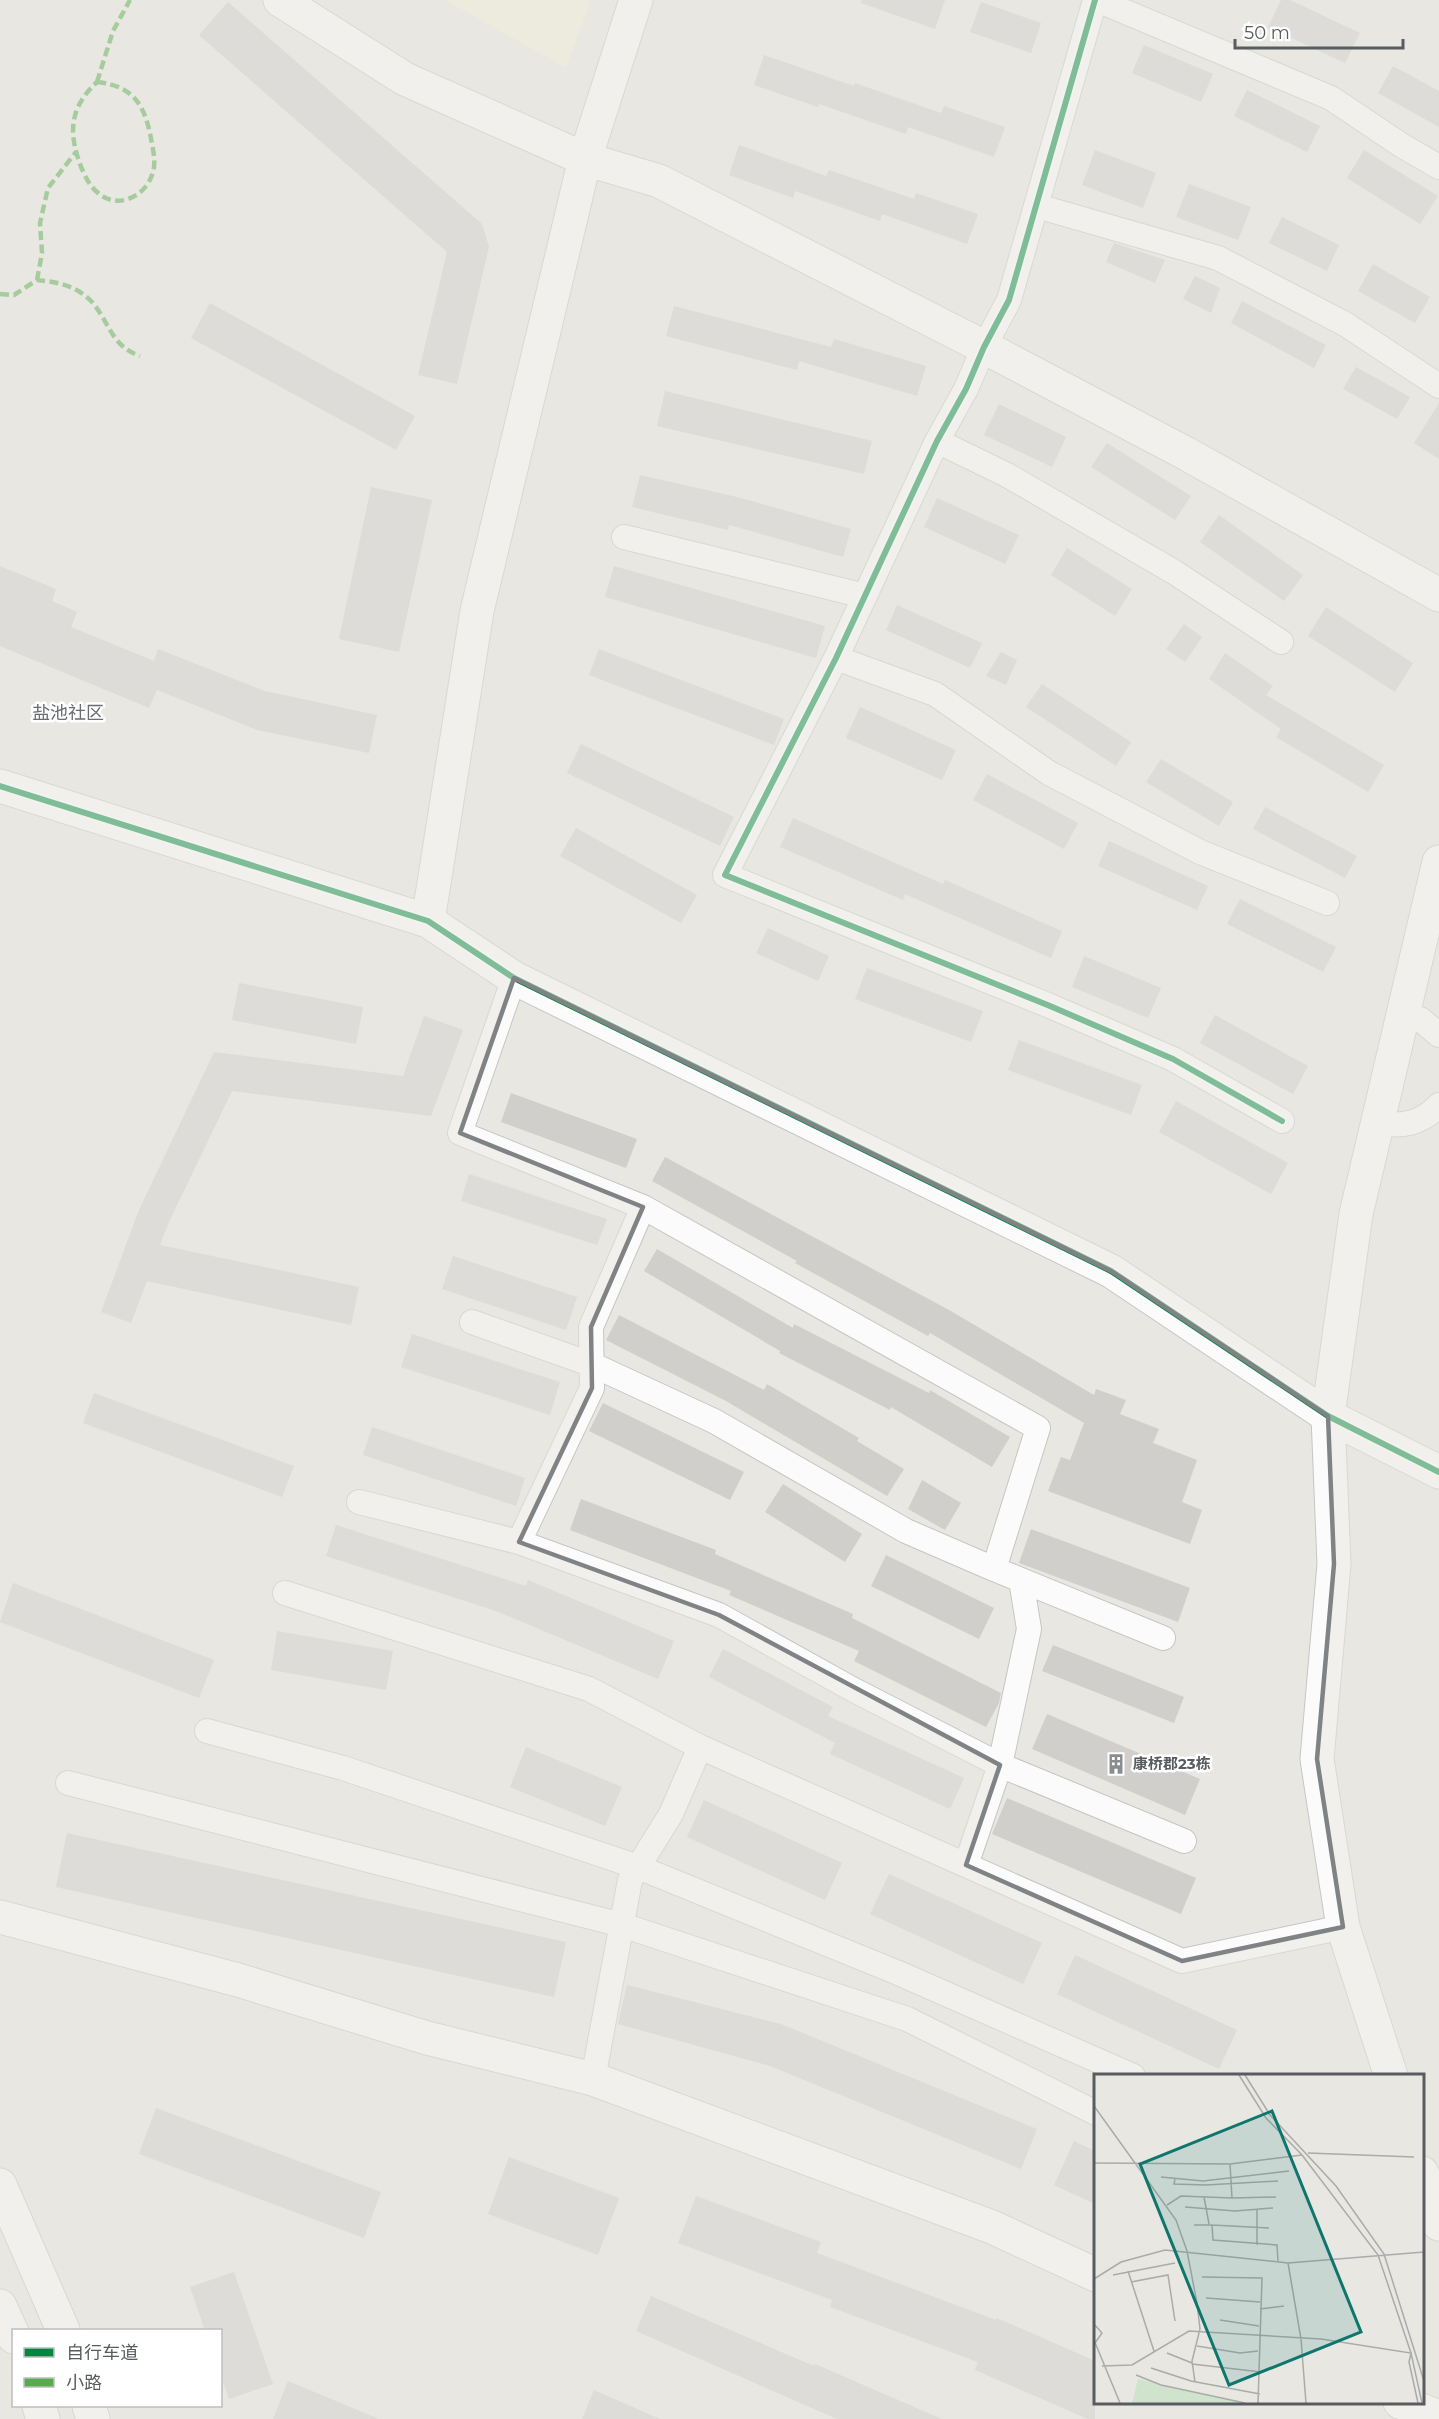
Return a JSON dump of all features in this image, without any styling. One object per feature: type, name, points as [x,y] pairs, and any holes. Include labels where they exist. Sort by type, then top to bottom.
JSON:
[{"type":"street","points":[[280,0],[405,79],[585,159],[659,181],[984,347],[1197,460],[1439,595]]},
{"type":"street","points":[[428,921],[477,611],[585,159],[636,0]]},
{"type":"street","points":[[1282,1121],[1173,1059],[1050,1006],[725,875],[836,658],[938,441],[1010,300],[1096,0],[1331,98],[1401,145],[1439,167]]},
{"type":"street","points":[[1037,206],[1218,258],[1345,324],[1439,386]]},
{"type":"street","points":[[938,441],[1027,486],[1174,572],[1281,642]]},
{"type":"street","points":[[624,537],[865,596]]},
{"type":"street","points":[[836,658],[935,694],[1049,773],[1200,852],[1327,903]]},
{"type":"street","points":[[0,786],[428,921],[514,978],[1111,1271],[1328,1416],[1439,1472]]},
{"type":"street","points":[[1390,2074],[1343,1927],[1317,1759],[1334,1564],[1328,1416],[1356,1214],[1439,862]]},
{"type":"street","points":[[514,978],[460,1133],[643,1207],[1038,1428],[994,1569]]},
{"type":"street","points":[[1402,1014],[1420,1019],[1439,1035]]},
{"type":"street","points":[[1377,1123],[1396,1125],[1414,1123],[1431,1114],[1439,1105]]},
{"type":"street","points":[[519,1542],[592,1388],[591,1327],[643,1207]]},
{"type":"street","points":[[472,1322],[593,1365],[714,1421],[906,1531],[1163,1638]]},
{"type":"street","points":[[359,1502],[519,1542],[719,1615],[852,1689],[1000,1765],[1184,1841]]},
{"type":"street","points":[[966,1865],[1000,1765],[1029,1629],[1021,1580]]},
{"type":"street","points":[[285,1593],[589,1689],[700,1747],[1182,1961],[1343,1927]]},
{"type":"street","points":[[207,1731],[344,1768],[638,1866],[896,1972],[1128,2074]]},
{"type":"street","points":[[593,2079],[630,1880],[671,1814],[700,1747]]},
{"type":"street","points":[[68,1783],[622,1925],[907,2019],[1094,2112]]},
{"type":"street","points":[[0,1917],[238,1980],[427,2038],[593,2079],[992,2227],[1094,2275]]},
{"type":"street","points":[[1424,2179],[1439,2224]]},
{"type":"street","points":[[0,2185],[62,2329]]},
{"type":"street","points":[[0,2306],[12,2333]]},
{"type":"street","points":[[1403,2404],[1439,2417]]},
{"type":"highlighted area","points":[[514,978],[1111,1271],[1328,1416],[1334,1564],[1317,1759],[1343,1927],[1182,1961],[966,1865],[1000,1765],[719,1615],[519,1542],[592,1388],[591,1327],[643,1207],[460,1133]]},
{"type":"shaded area","points":[[445,0],[591,0],[566,68]]},
{"type":"building","points":[[861,0],[945,0],[935,29],[861,3]]},
{"type":"building","points":[[1281,0],[1290,0],[1360,33],[1345,63],[1268,27]]},
{"type":"building","points":[[228,2],[482,224],[489,247],[457,384],[418,375],[447,252],[199,35]]},
{"type":"building","points":[[981,2],[1041,23],[1031,53],[970,32]]},
{"type":"building","points":[[1144,45],[1213,74],[1201,102],[1132,73]]},
{"type":"building","points":[[764,55],[941,113],[944,106],[1005,127],[994,157],[908,127],[906,134],[819,104],[818,107],[754,85]]},
{"type":"building","points":[[1393,66],[1439,91],[1439,127],[1378,93]]},
{"type":"building","points":[[1247,90],[1320,126],[1307,152],[1234,116]]},
{"type":"building","points":[[739,145],[826,176],[829,170],[914,199],[916,193],[978,214],[967,244],[882,214],[880,221],[795,191],[793,198],[729,175]]},
{"type":"building","points":[[1095,150],[1156,173],[1143,208],[1082,185]]},
{"type":"building","points":[[1364,150],[1438,196],[1420,224],[1347,178]]},
{"type":"building","points":[[1189,184],[1251,207],[1238,240],[1176,217]]},
{"type":"building","points":[[1282,217],[1339,245],[1327,271],[1269,243]]},
{"type":"building","points":[[1114,243],[1165,260],[1155,283],[1106,262]]},
{"type":"building","points":[[1373,264],[1430,297],[1415,323],[1358,291]]},
{"type":"building","points":[[1195,276],[1220,288],[1211,313],[1183,299]]},
{"type":"building","points":[[1242,301],[1326,345],[1314,368],[1231,323]]},
{"type":"building","points":[[210,303],[415,416],[396,450],[191,338]]},
{"type":"building","points":[[674,306],[831,347],[834,339],[926,366],[917,396],[799,361],[797,370],[666,336]]},
{"type":"building","points":[[1356,367],[1410,397],[1397,419],[1343,389]]},
{"type":"building","points":[[665,391],[872,441],[864,474],[657,426]]},
{"type":"building","points":[[1439,403],[1439,459],[1414,443]]},
{"type":"building","points":[[999,404],[1066,437],[1052,467],[984,435]]},
{"type":"building","points":[[1107,443],[1191,496],[1175,520],[1091,467]]},
{"type":"building","points":[[640,475],[737,497],[851,529],[843,557],[729,525],[728,530],[632,507]]},
{"type":"building","points":[[371,487],[432,500],[399,652],[339,639]]},
{"type":"building","points":[[937,498],[1019,535],[1005,564],[924,527]]},
{"type":"building","points":[[1219,515],[1303,575],[1284,601],[1200,542]]},
{"type":"building","points":[[1067,548],[1132,589],[1115,616],[1051,575]]},
{"type":"building","points":[[0,566],[56,589],[52,601],[77,612],[71,627],[154,661],[158,649],[265,691],[377,715],[369,753],[257,730],[157,690],[149,708],[0,646]]},
{"type":"building","points":[[614,566],[825,626],[816,658],[605,597]]},
{"type":"building","points":[[897,605],[982,643],[970,668],[886,630]]},
{"type":"building","points":[[1326,607],[1413,663],[1395,692],[1308,636]]},
{"type":"building","points":[[1184,624],[1202,637],[1185,662],[1166,649]]},
{"type":"building","points":[[599,649],[784,719],[774,745],[589,675]]},
{"type":"building","points":[[1001,652],[1017,660],[1006,685],[986,676]]},
{"type":"building","points":[[1225,653],[1273,686],[1266,695],[1384,765],[1368,792],[1276,737],[1281,729],[1209,679]]},
{"type":"building","points":[[1042,684],[1131,742],[1116,766],[1026,707]]},
{"type":"building","points":[[860,707],[956,750],[942,780],[846,738]]},
{"type":"building","points":[[581,744],[734,817],[720,846],[567,773]]},
{"type":"building","points":[[1161,759],[1233,802],[1219,826],[1146,782]]},
{"type":"building","points":[[987,774],[1078,823],[1064,849],[973,800]]},
{"type":"building","points":[[1265,807],[1357,856],[1345,878],[1253,829]]},
{"type":"building","points":[[793,818],[943,884],[945,880],[1062,931],[1051,958],[905,894],[903,900],[780,847]]},
{"type":"building","points":[[576,828],[697,895],[681,923],[560,856]]},
{"type":"building","points":[[1109,841],[1208,886],[1197,910],[1098,866]]},
{"type":"building","points":[[1240,899],[1336,947],[1323,972],[1227,924]]},
{"type":"building","points":[[768,928],[829,956],[818,981],[756,953]]},
{"type":"building","points":[[1084,956],[1161,988],[1148,1018],[1072,987]]},
{"type":"building","points":[[867,968],[983,1011],[971,1042],[855,999]]},
{"type":"building","points":[[239,983],[363,1007],[356,1044],[232,1020]]},
{"type":"building","points":[[1215,1015],[1308,1066],[1293,1094],[1200,1043]]},
{"type":"building","points":[[424,1016],[463,1030],[431,1116],[232,1091],[160,1245],[359,1287],[351,1325],[147,1281],[131,1323],[101,1312],[139,1210],[214,1052],[403,1076]]},
{"type":"building","points":[[1019,1040],[1142,1085],[1131,1115],[1008,1070]]},
{"type":"building","points":[[511,1093],[637,1139],[626,1168],[501,1122]]},
{"type":"building","points":[[1176,1101],[1288,1163],[1271,1194],[1159,1132]]},
{"type":"building","points":[[665,1157],[949,1310],[1094,1395],[1096,1389],[1126,1400],[1120,1414],[1159,1429],[1153,1443],[1197,1460],[1182,1502],[1202,1510],[1190,1544],[1048,1491],[1061,1457],[1070,1460],[1084,1423],[930,1333],[928,1336],[652,1181]]},
{"type":"building","points":[[469,1174],[607,1219],[597,1245],[461,1201]]},
{"type":"building","points":[[657,1249],[793,1328],[794,1324],[929,1393],[930,1390],[1010,1437],[992,1467],[891,1407],[890,1410],[779,1353],[780,1351],[644,1271]]},
{"type":"building","points":[[453,1256],[577,1297],[566,1330],[442,1289]]},
{"type":"building","points":[[619,1315],[764,1390],[767,1384],[859,1438],[857,1441],[904,1469],[887,1496],[726,1401],[606,1340]]},
{"type":"building","points":[[412,1334],[560,1382],[550,1415],[401,1367]]},
{"type":"building","points":[[94,1393],[294,1466],[282,1497],[83,1423]]},
{"type":"building","points":[[603,1403],[744,1472],[730,1500],[589,1431]]},
{"type":"building","points":[[372,1427],[525,1478],[516,1506],[363,1455]]},
{"type":"building","points":[[922,1480],[961,1503],[945,1530],[908,1509]]},
{"type":"building","points":[[783,1484],[862,1534],[845,1562],[765,1512]]},
{"type":"building","points":[[581,1499],[716,1550],[715,1554],[853,1614],[852,1618],[1001,1693],[999,1703],[986,1727],[854,1661],[859,1651],[729,1595],[731,1591],[570,1530]]},
{"type":"building","points":[[336,1525],[526,1586],[528,1580],[674,1641],[658,1679],[496,1611],[326,1556]]},
{"type":"building","points":[[1031,1529],[1190,1588],[1178,1622],[1019,1563]]},
{"type":"building","points":[[886,1555],[994,1608],[979,1639],[871,1586]]},
{"type":"building","points":[[13,1583],[214,1660],[199,1698],[0,1622]]},
{"type":"building","points":[[277,1631],[393,1651],[386,1690],[271,1670]]},
{"type":"building","points":[[1053,1645],[1184,1697],[1174,1723],[1042,1671]]},
{"type":"building","points":[[723,1649],[833,1707],[828,1716],[964,1778],[950,1809],[830,1754],[835,1743],[709,1677]]},
{"type":"building","name":"康桥郡23栋","points":[[1047,1714],[1200,1779],[1185,1815],[1032,1749]]},
{"type":"building","points":[[526,1747],[622,1787],[605,1826],[510,1787]]},
{"type":"building","points":[[1007,1798],[1196,1878],[1181,1914],[992,1834]]},
{"type":"building","points":[[704,1800],[842,1863],[825,1900],[687,1837]]},
{"type":"building","points":[[67,1833],[566,1942],[554,1997],[56,1887]]},
{"type":"building","points":[[889,1874],[1042,1943],[1023,1984],[870,1914]]},
{"type":"building","points":[[1075,1955],[1237,2030],[1219,2069],[1057,1994]]},
{"type":"building","points":[[627,1985],[781,2024],[1037,2129],[1021,2169],[770,2066],[618,2024]]},
{"type":"building","points":[[156,2108],[381,2192],[364,2238],[139,2154]]},
{"type":"building","points":[[1074,2141],[1094,2151],[1094,2204],[1054,2185]]},
{"type":"building","points":[[509,2157],[619,2198],[598,2255],[488,2214]]},
{"type":"building","points":[[696,2196],[821,2242],[817,2253],[996,2320],[997,2318],[1094,2361],[1095,2419],[1088,2419],[975,2370],[978,2362],[830,2307],[832,2300],[678,2243]]},
{"type":"building","points":[[234,2272],[273,2384],[229,2399],[222,2380],[222,2329],[204,2329],[190,2287]]},
{"type":"building","points":[[651,2296],[942,2419],[837,2419],[636,2331]]},
{"type":"building","points":[[288,2381],[379,2419],[273,2419]]},
{"type":"building","points":[[594,2390],[660,2419],[582,2419]]},
{"type":"marked path","points":[[97,82],[113,31],[130,0]]},
{"type":"marked path","points":[[97,82],[110,84],[130,94],[142,110],[150,131],[154,156],[153,171],[143,190],[121,201],[104,197],[93,188],[76,153],[73,137],[76,112],[84,96],[97,82]]},
{"type":"marked path","points":[[37,280],[42,253],[40,223],[48,188],[76,152]]},
{"type":"marked path","points":[[0,294],[14,295],[37,280],[74,289],[92,302],[117,340],[130,352],[140,356]]},
{"type":"cycle path","points":[[1095,0],[1009,300],[984,347],[966,389],[937,441],[836,658],[725,875],[1050,1006],[1173,1059],[1282,1121]]},
{"type":"cycle path","points":[[0,786],[428,921],[514,978],[1111,1271],[1328,1416],[1439,1472]]},
{"type":"place","name":"康桥郡23栋","points":[[1116,1764]]},
{"type":"district","name":"盐池社区","points":[[68,713]]}]
